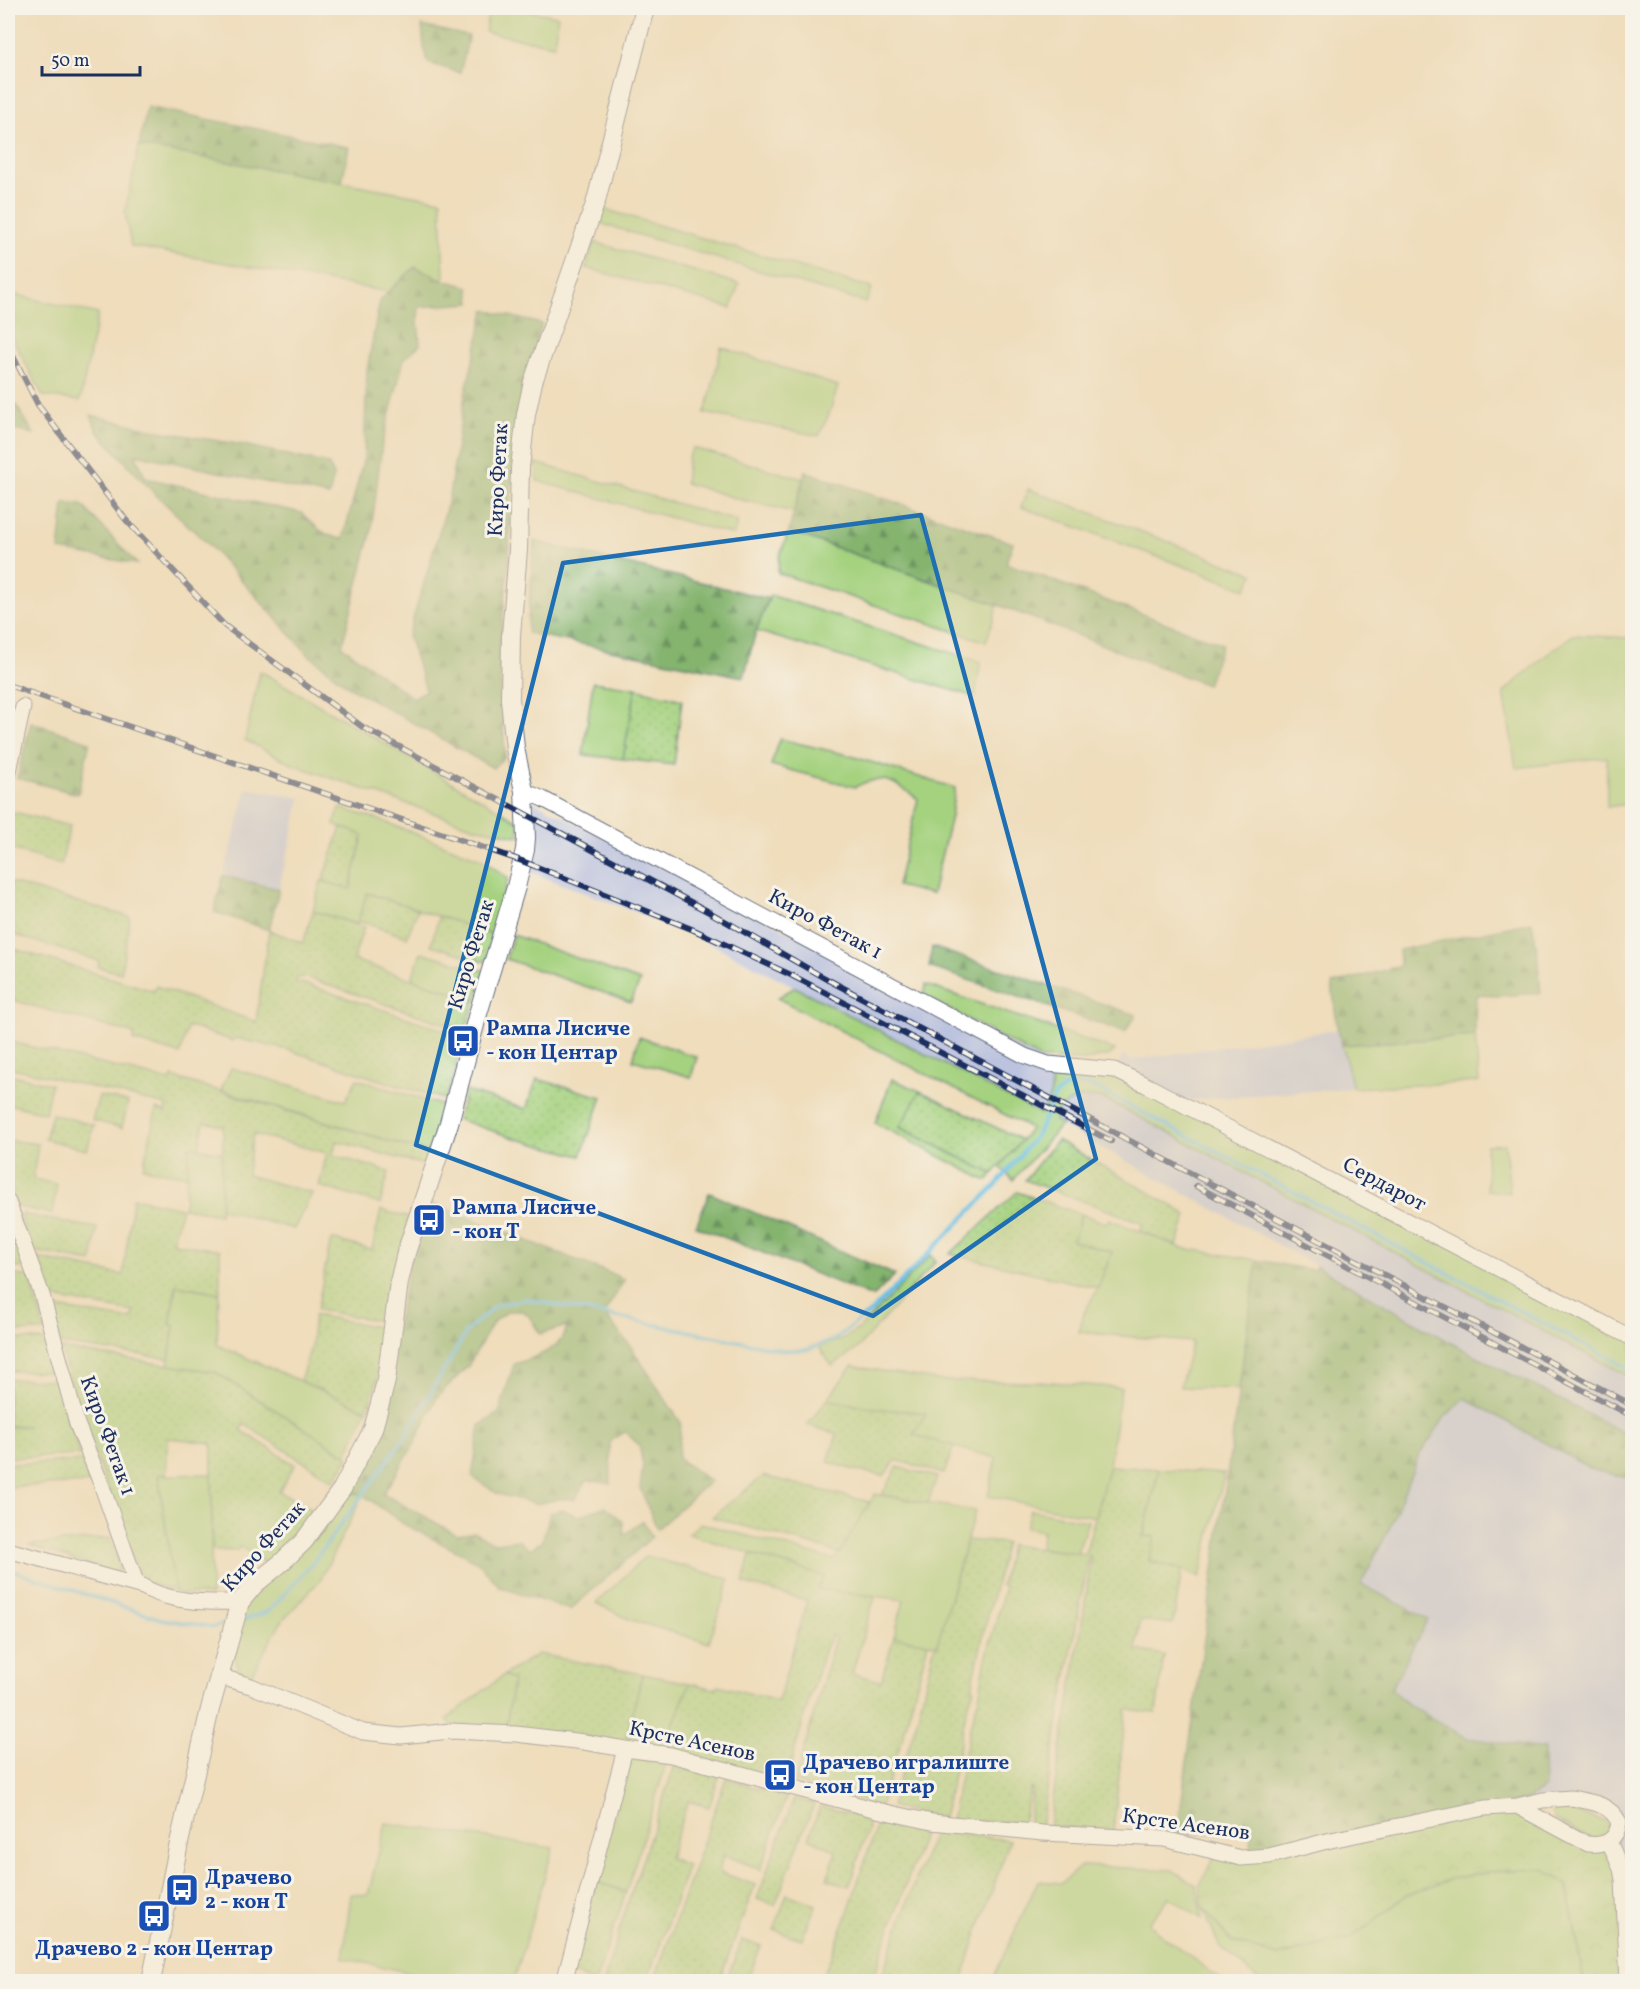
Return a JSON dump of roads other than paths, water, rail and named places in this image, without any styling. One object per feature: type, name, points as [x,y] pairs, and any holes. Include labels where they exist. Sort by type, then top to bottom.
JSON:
[{"type":"main road","name":"Киро Фетак","points":[[151,1982],[179,1844],[218,1676],[240,1602],[255,1584],[304,1540],[342,1489],[373,1429],[386,1381],[394,1316],[406,1253],[450,1123],[477,1017],[516,887],[525,850],[524,791],[514,748],[510,699],[511,635],[518,550],[520,468],[526,414],[533,382],[596,201],[645,8]]},
{"type":"street","points":[[8,776],[23,707]]},
{"type":"street","name":"Киро Фетак 1","points":[[524,791],[543,799],[1025,1056],[1048,1064],[1114,1071]]},
{"type":"street","points":[[524,813],[533,801],[543,799]]},
{"type":"street","name":"Сердарот","points":[[1114,1071],[1187,1106],[1632,1338]]},
{"type":"street","name":"Киро Фетак 1","points":[[8,1202],[42,1295],[77,1424],[100,1481],[133,1576],[136,1582],[143,1587]]},
{"type":"street","points":[[8,1550],[196,1602],[240,1602]]},
{"type":"street","name":"Крсте Асенов","points":[[218,1676],[251,1686],[363,1732],[401,1736],[452,1731],[516,1734],[680,1757],[877,1810],[932,1822],[1043,1833],[1164,1839],[1241,1858],[1269,1856],[1331,1839],[1485,1808],[1517,1806],[1571,1797],[1601,1804],[1615,1814],[1626,1818],[1609,1841]]},
{"type":"street","points":[[564,1982],[625,1749]]},
{"type":"street","points":[[1517,1806],[1588,1844],[1599,1845],[1609,1841],[1621,1869],[1623,1880],[1628,1982]]},
{"type":"waterway","points":[[241,1621],[269,1611],[312,1564],[403,1440],[467,1331],[496,1305],[527,1299],[782,1350],[806,1350],[835,1339],[873,1310],[997,1184],[1037,1134],[1055,1096],[1064,1088],[1078,1084],[1094,1087],[1632,1370]]},
{"type":"waterway","points":[[8,1569],[161,1619],[213,1627],[221,1625]]},
{"type":"railway","points":[[8,346],[38,405],[126,520],[225,626],[364,728],[711,913],[821,976],[1632,1405]]},
{"type":"railway","points":[[8,685],[522,861],[694,930],[791,975],[1111,1141]]},
{"type":"railway","points":[[1196,1186],[1632,1416]]},
{"type":"place","name":"Рампа Лисиче - кон Центар","points":[[463,1041]]},
{"type":"place","name":"Рампа Лисиче - кон Т","points":[[429,1220]]},
{"type":"place","name":"Драчево игралиште - кон Центар","points":[[780,1775]]},
{"type":"place","name":"Драчево 2 - кон T","points":[[182,1890]]},
{"type":"place","name":"Драчево 2 - кон Центар","points":[[154,1916]]}]
